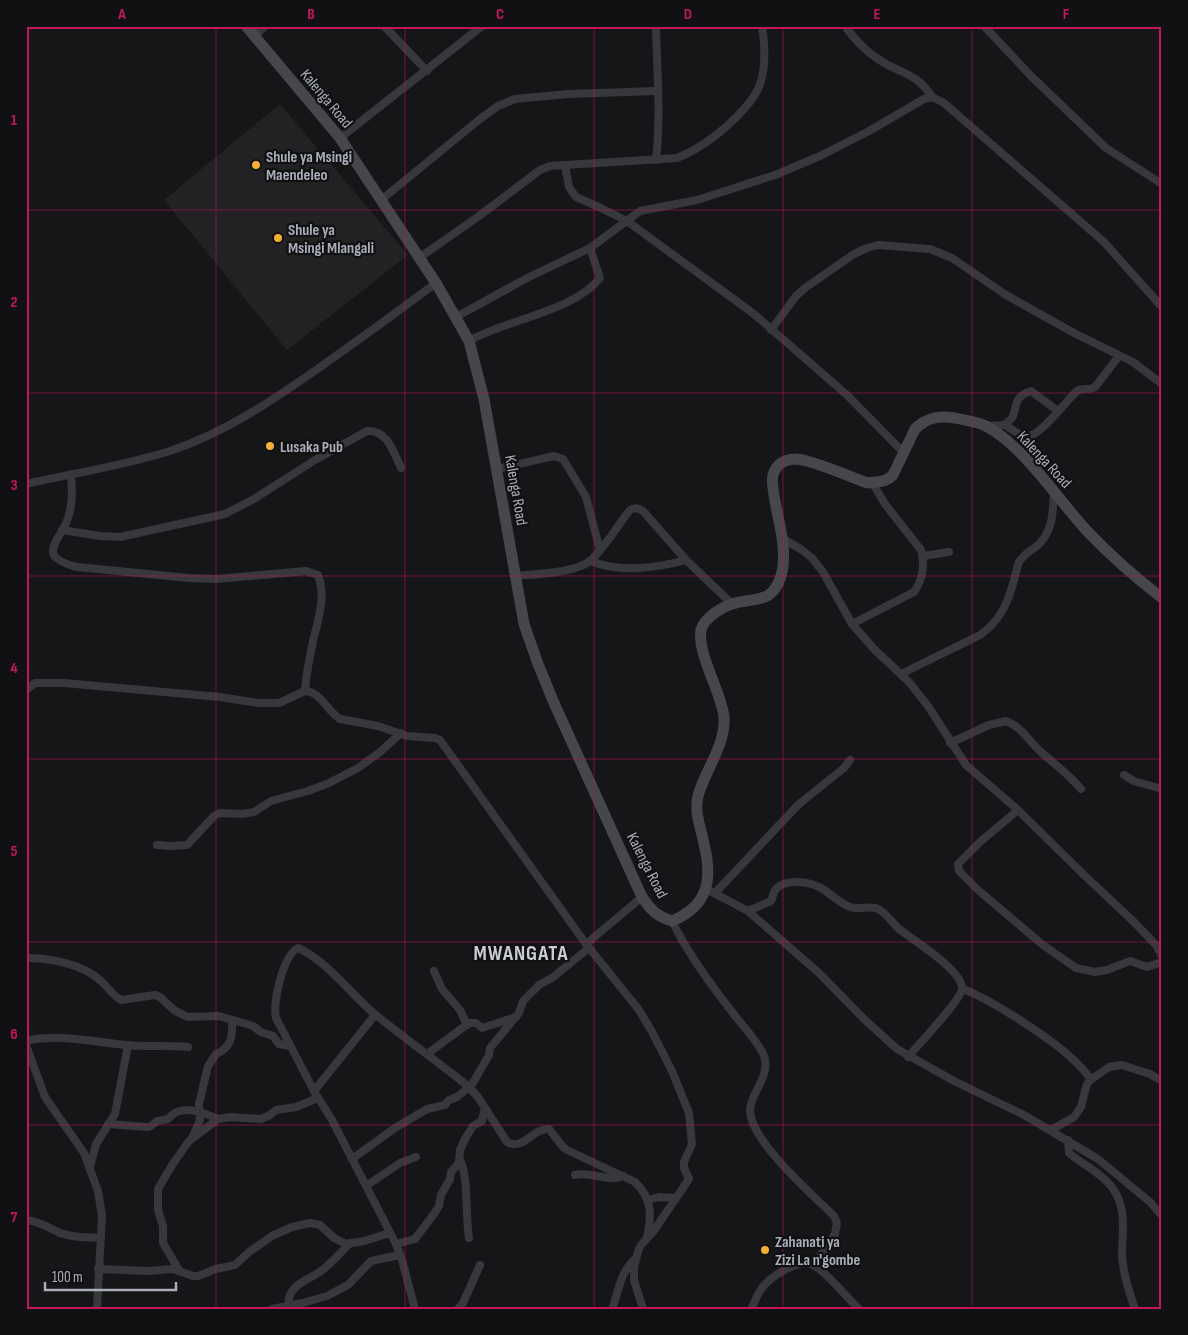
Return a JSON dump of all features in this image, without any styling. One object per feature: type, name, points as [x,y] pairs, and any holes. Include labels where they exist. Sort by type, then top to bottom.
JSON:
[{"type":"main road","name":"Kalenga Road","points":[[246,26],[340,138],[436,283],[469,341],[484,399],[524,624],[538,664],[642,897],[660,918],[672,921]]},
{"type":"main road","name":"Kalenga Road","points":[[872,482],[879,483],[888,480],[894,475],[915,429],[927,419],[947,416],[986,426],[1017,450],[1088,532],[1134,577],[1162,598]]},
{"type":"main road","points":[[672,921],[684,916],[711,891],[704,842],[697,817],[697,798],[723,735],[724,720],[702,651],[701,630],[706,621],[717,612],[732,604],[753,601],[767,596],[778,584],[783,561],[782,538],[772,487],[773,474],[778,466],[785,460],[797,459],[848,477],[868,483],[872,482]]},
{"type":"street","points":[[254,37],[265,26]]},
{"type":"street","points":[[384,26],[427,71]]},
{"type":"street","points":[[340,138],[482,26]]},
{"type":"street","points":[[656,26],[659,119],[656,160]]},
{"type":"street","points":[[419,258],[540,170],[550,166],[677,158],[696,151],[731,124],[759,89],[763,74],[764,40],[762,26]]},
{"type":"street","points":[[845,26],[851,36],[868,52],[889,66],[913,76],[926,87],[932,97],[944,103],[1104,242],[1162,307]]},
{"type":"street","points":[[984,26],[1031,76],[1106,148],[1162,184]]},
{"type":"street","points":[[381,200],[480,119],[498,106],[515,99],[568,94],[657,91]]},
{"type":"street","points":[[456,317],[529,277],[590,248],[640,211],[697,200],[775,175],[820,156],[869,131],[924,99],[932,97]]},
{"type":"street","points":[[565,165],[569,187],[576,197],[627,221],[754,314],[847,394],[903,452]]},
{"type":"street","points":[[771,330],[804,288],[854,254],[878,245],[930,249],[952,258],[1006,295],[1094,345],[1141,367],[1162,384]]},
{"type":"street","points":[[469,341],[483,333],[556,307],[586,292],[600,278],[590,248]]},
{"type":"street","points":[[26,484],[126,464],[172,451],[219,431],[262,407],[384,322],[436,283]]},
{"type":"street","points":[[986,426],[1006,425],[1019,434],[1029,437],[1038,431],[1079,389],[1092,389],[1095,387],[1119,356]]},
{"type":"street","points":[[1006,425],[1013,416],[1016,402],[1021,396],[1031,390],[1058,411]]},
{"type":"street","points":[[62,530],[120,537],[225,514],[254,500],[315,460],[367,431],[379,433],[386,439],[401,468]]},
{"type":"street","points":[[497,470],[554,456],[563,459],[586,497],[600,550]]},
{"type":"street","points":[[71,474],[70,510],[53,548],[59,562],[77,567],[189,578],[216,579],[306,571],[318,575],[322,592],[321,607],[306,675],[305,691]]},
{"type":"street","points":[[852,624],[914,592],[921,579],[923,567],[921,550],[885,504],[872,482]]},
{"type":"street","points":[[901,674],[980,635],[999,618],[1006,607],[1021,559],[1044,540],[1048,533],[1054,492]]},
{"type":"street","points":[[516,576],[583,566],[591,561],[630,510],[634,508],[643,511],[686,560],[732,604]]},
{"type":"street","points":[[782,538],[812,558],[823,572],[852,624],[875,650],[901,674],[928,706],[957,754],[971,770],[1018,810],[1141,928],[1162,956]]},
{"type":"street","points":[[923,556],[949,552]]},
{"type":"street","points":[[591,561],[613,568],[655,567],[686,560]]},
{"type":"street","points":[[26,690],[35,683],[64,683],[273,703],[279,703],[305,691],[317,696],[340,719],[378,726],[414,737],[440,740],[587,946],[638,1010],[651,1030],[672,1071],[689,1113],[692,1144],[684,1162],[684,1168],[689,1179],[653,1232],[641,1245],[634,1268],[634,1280],[643,1309]]},
{"type":"street","points":[[950,743],[989,725],[1006,721],[1022,731],[1041,752],[1068,774],[1081,788]]},
{"type":"street","points":[[157,845],[187,845],[214,816],[224,813],[242,814],[254,812],[267,803],[329,783],[358,768],[401,733]]},
{"type":"street","points":[[850,760],[844,768],[799,804],[711,891],[748,911],[819,973],[888,1042],[908,1056],[954,1081],[1005,1105],[1068,1140],[1110,1168],[1150,1202],[1161,1215]]},
{"type":"street","points":[[1124,775],[1134,782],[1162,789]]},
{"type":"street","points":[[1018,810],[980,842],[958,864],[959,871],[965,878],[1037,940],[1076,968],[1095,972],[1107,970],[1130,961],[1147,967],[1162,962]]},
{"type":"street","points":[[748,911],[770,901],[775,889],[781,885],[801,883],[814,885],[850,907],[880,910],[897,928],[920,942],[938,957],[953,972],[963,988],[989,1001],[1051,1041],[1075,1060],[1091,1079]]},
{"type":"street","points":[[352,1159],[395,1128],[427,1110],[445,1105],[449,1100],[457,1097],[469,1087],[489,1056],[490,1048],[519,1013],[523,1001],[540,985],[552,978],[642,897]]},
{"type":"street","points":[[672,921],[679,936],[704,975],[764,1056],[763,1078],[750,1110],[751,1118],[761,1137],[779,1161],[834,1216],[837,1223],[835,1234],[814,1265]]},
{"type":"street","points":[[415,1309],[396,1244],[276,1018],[275,1006],[284,967],[290,954],[298,948],[340,980],[375,1015],[469,1087],[507,1142],[513,1144],[523,1142],[539,1130],[549,1129],[567,1150],[635,1182],[642,1189],[648,1200],[650,1221],[647,1238]]},
{"type":"street","points":[[26,958],[54,961],[86,971],[103,982],[121,1000],[155,995],[186,1017],[193,1018],[213,1015],[232,1020],[253,1026],[261,1032],[273,1036],[279,1044],[290,1046]]},
{"type":"street","points":[[434,971],[442,989],[460,1010],[467,1025]]},
{"type":"street","points":[[908,1056],[955,1002],[963,988]]},
{"type":"street","points":[[192,1138],[218,1119],[231,1117],[266,1118],[279,1108],[296,1107],[316,1095],[375,1015]]},
{"type":"street","points":[[428,1054],[467,1025],[476,1023],[482,1028],[516,1017]]},
{"type":"street","points":[[179,1270],[163,1243],[163,1226],[158,1210],[158,1189],[192,1138],[200,1120],[199,1104],[208,1066],[216,1054],[223,1051],[228,1045],[232,1034],[232,1020]]},
{"type":"street","points":[[26,1041],[41,1037],[60,1037],[128,1045],[188,1048]]},
{"type":"street","points":[[26,1045],[45,1097],[84,1152],[101,1202],[97,1309]]},
{"type":"street","points":[[90,1169],[96,1144],[115,1114],[118,1105],[128,1045]]},
{"type":"street","points":[[1051,1130],[1074,1118],[1081,1107],[1086,1086],[1091,1079],[1110,1067],[1122,1065],[1162,1080]]},
{"type":"street","points":[[469,1238],[460,1150],[473,1126],[482,1121],[485,1108]]},
{"type":"street","points":[[108,1124],[148,1127],[157,1121],[166,1120],[181,1110],[199,1112],[218,1119]]},
{"type":"street","points":[[1068,1140],[1069,1153],[1098,1172],[1112,1187],[1120,1200],[1124,1233],[1122,1257],[1134,1309]]},
{"type":"street","points":[[366,1186],[400,1163],[416,1157]]},
{"type":"street","points":[[396,1244],[414,1239],[434,1214],[450,1179],[451,1172],[460,1160]]},
{"type":"street","points":[[575,1175],[597,1175],[614,1180],[623,1176]]},
{"type":"street","points":[[648,1200],[659,1197],[676,1198]]},
{"type":"street","points":[[26,1220],[44,1224],[71,1236],[100,1238]]},
{"type":"street","points":[[98,1269],[179,1270],[193,1276],[198,1276],[216,1269],[235,1266],[249,1252],[272,1236],[292,1227],[310,1223],[320,1225],[334,1238],[350,1244]]},
{"type":"street","points":[[289,1306],[288,1298],[293,1289],[320,1272],[350,1244],[390,1233]]},
{"type":"street","points":[[272,1309],[327,1296],[348,1285],[371,1261],[400,1255]]},
{"type":"street","points":[[612,1309],[622,1275],[637,1257]]},
{"type":"street","points":[[751,1309],[761,1289],[777,1276],[799,1264],[807,1263],[820,1269],[859,1309]]},
{"type":"street","points":[[458,1309],[463,1303],[480,1265]]},
{"type":"shaded area","points":[[280,104],[408,255],[287,350],[164,200]]},
{"type":"place","name":"Shule ya Msingi Maendeleo","points":[[256,165]]},
{"type":"place","name":"Shule ya Msingi Mlangali","points":[[278,238]]},
{"type":"place","name":"Lusaka Pub","points":[[270,446]]},
{"type":"place","name":"Zahanati ya Zizi La n'gombe","points":[[765,1250]]},
{"type":"district","name":"MWANGATA","points":[[521,953]]}]
